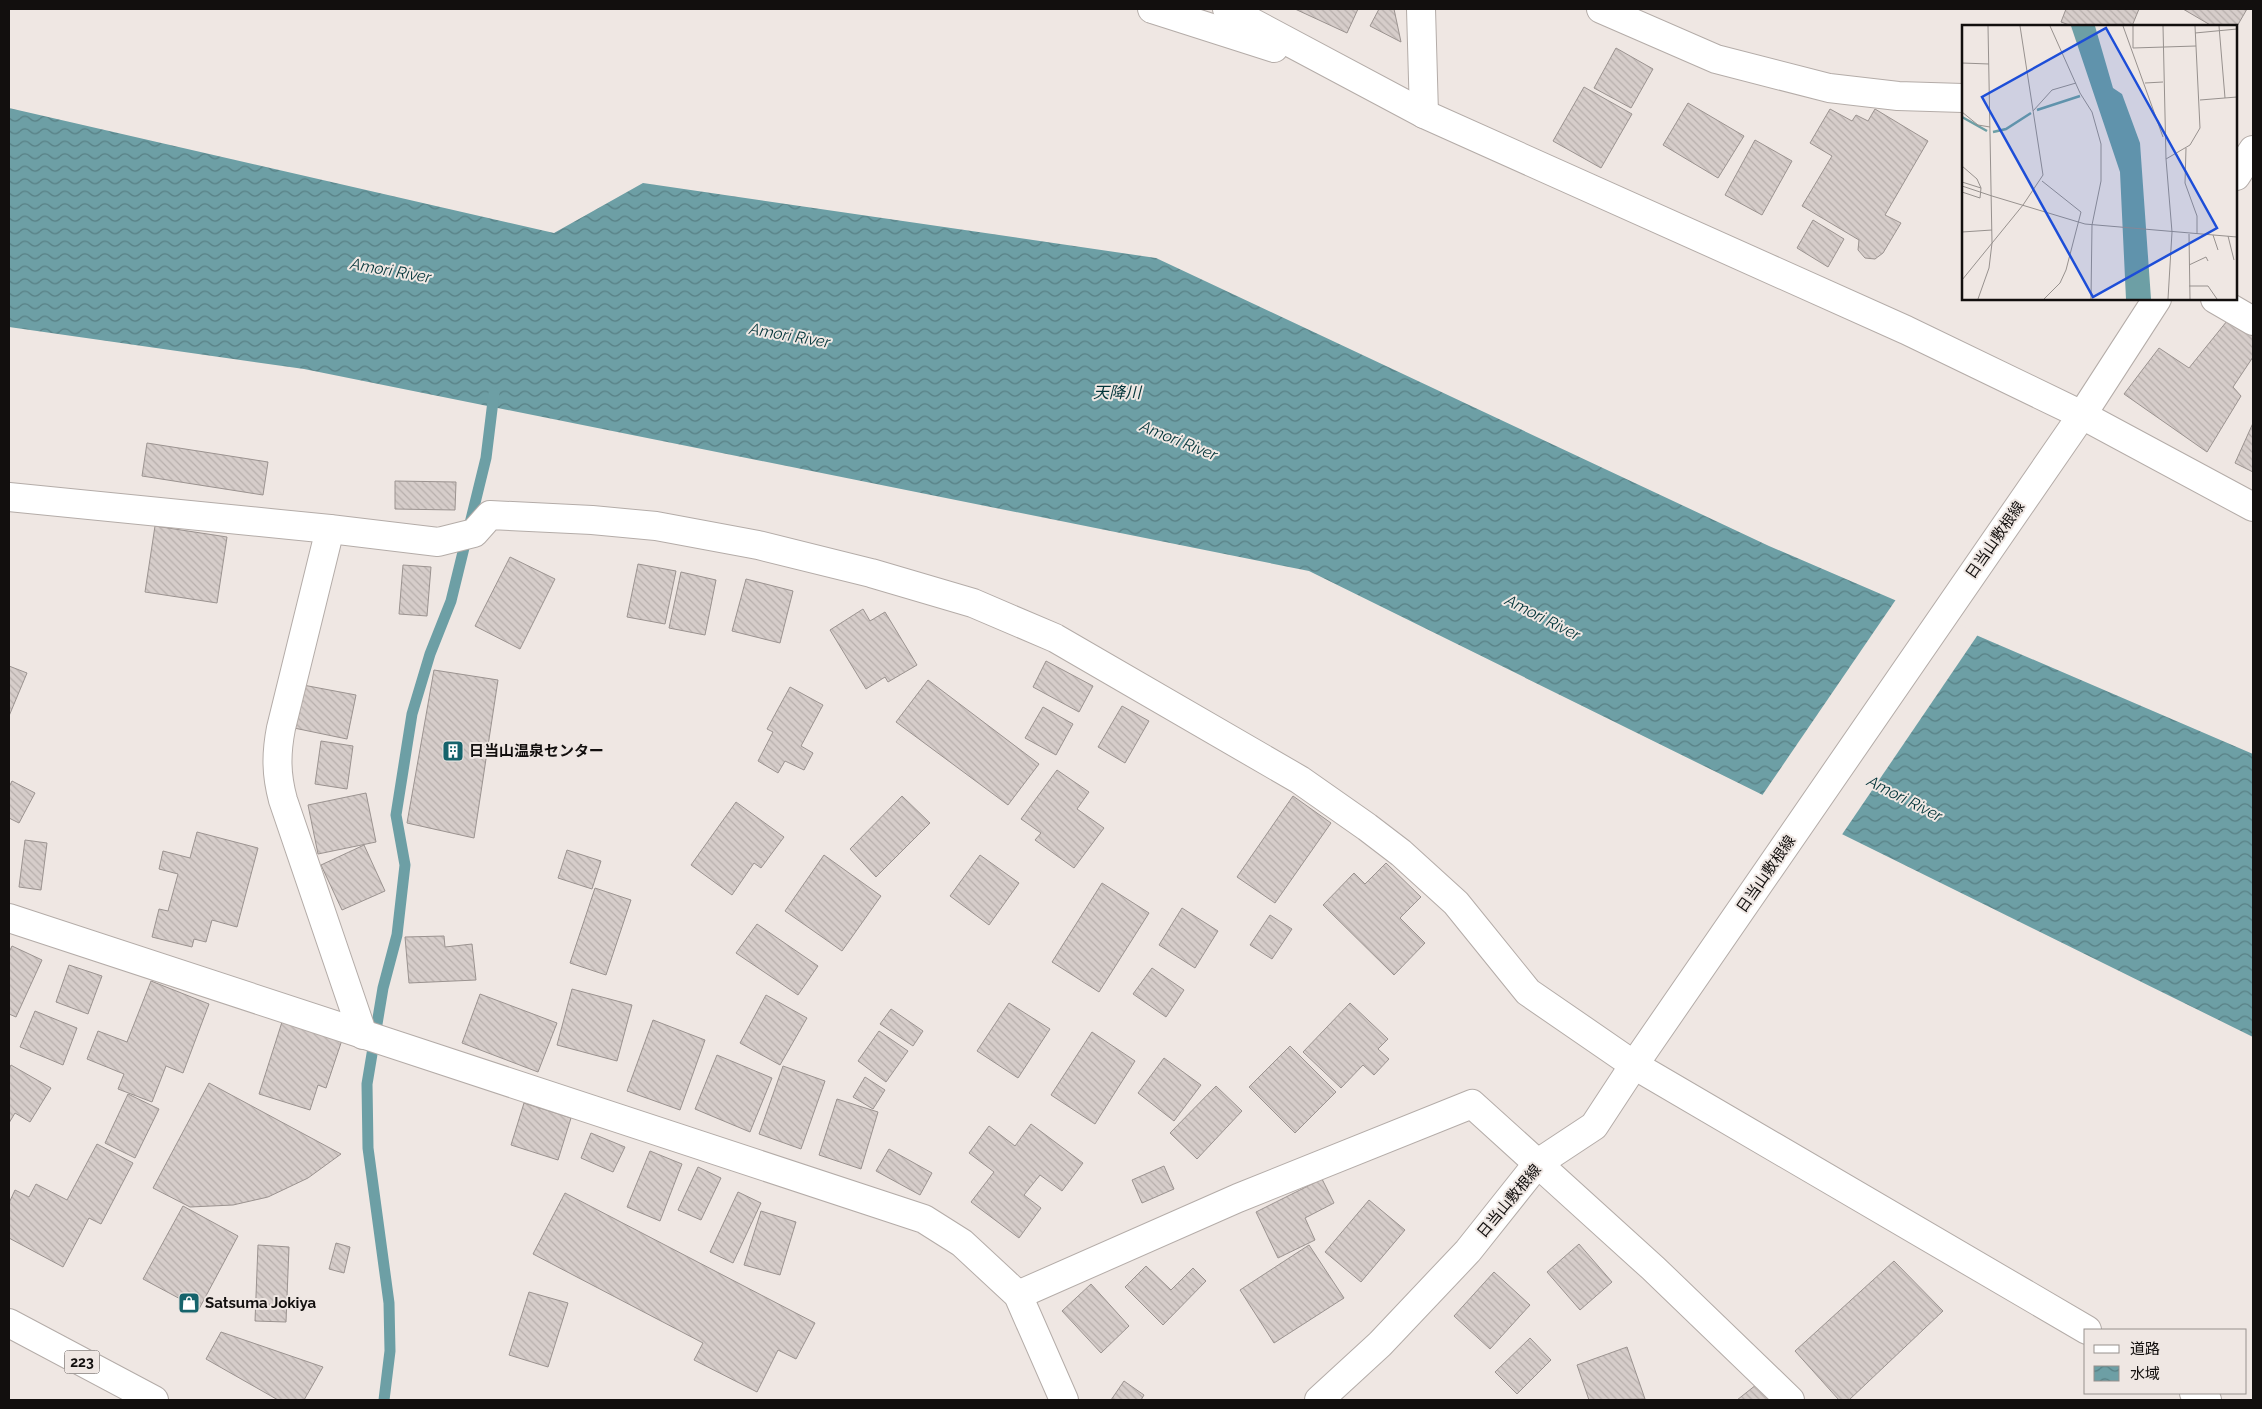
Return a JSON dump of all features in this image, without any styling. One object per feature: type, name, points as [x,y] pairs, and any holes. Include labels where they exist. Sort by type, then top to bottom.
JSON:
[{"type":"main road","points":[[1152,9],[1342,70]]},
{"type":"main road","points":[[1227,9],[1424,114],[1906,330],[2082,415],[2253,507]]},
{"type":"main road","points":[[1421,9],[1424,114]]},
{"type":"main road","points":[[1601,9],[1716,59],[1829,88],[1898,96],[1962,98]]},
{"type":"main road","points":[[2237,174],[2253,150]]},
{"type":"main road","name":"日当山敷根線","points":[[1320,1400],[1380,1344],[1461,1258],[1538,1163],[1594,1126],[1634,1065],[2082,415],[2156,300]]},
{"type":"main road","points":[[2217,300],[2253,321]]},
{"type":"main road","points":[[9,497],[330,529],[438,542],[474,533],[490,515],[592,520],[656,526],[758,545],[871,572],[973,603],[1055,638],[1300,780],[1401,853],[1456,903],[1528,992],[1634,1065],[2085,1329]]},
{"type":"main road","points":[[330,529],[280,734],[276,770],[282,800],[363,1035]]},
{"type":"main road","points":[[9,918],[924,1219],[962,1243],[1018,1295],[1064,1400]]},
{"type":"main road","points":[[1018,1295],[1238,1198],[1472,1104],[1653,1268],[1790,1400]]},
{"type":"main road","name":"223","points":[[9,1323],[154,1400]]},
{"type":"main road","points":[[2196,1394],[2207,1400]]},
{"type":"water","name":"天降川","points":[[9,108],[554,233],[643,183],[1156,258],[1769,546],[2253,754],[2253,1037],[1309,571],[304,369],[9,327]]},
{"type":"pier","points":[[1897,598],[1979,633],[1841,836],[1761,797]]},
{"type":"building","points":[[1295,9],[1358,9],[1347,33]]},
{"type":"building","points":[[1379,9],[1394,9],[1401,42],[1370,26]]},
{"type":"building","points":[[2066,9],[2139,9],[2132,25],[2069,25],[2061,22]]},
{"type":"building","points":[[2183,9],[2247,9],[2237,26],[2210,25]]},
{"type":"building","points":[[1616,48],[1653,69],[1631,108],[1594,88]]},
{"type":"building","points":[[1584,87],[1632,114],[1601,168],[1553,141]]},
{"type":"building","points":[[1688,103],[1744,136],[1718,178],[1663,145]]},
{"type":"building","points":[[1830,109],[1852,121],[1856,115],[1868,121],[1875,109],[1928,141],[1885,215],[1901,223],[1883,253],[1875,259],[1865,258],[1858,250],[1859,240],[1802,206],[1832,156],[1810,143]]},
{"type":"building","points":[[1755,140],[1792,161],[1762,215],[1725,195]]},
{"type":"building","points":[[1813,220],[1844,239],[1828,267],[1797,248]]},
{"type":"building","points":[[2227,321],[2253,336],[2253,357],[2233,387],[2241,396],[2207,452],[2124,394],[2159,348],[2189,368]]},
{"type":"building","points":[[2253,423],[2253,472],[2235,463]]},
{"type":"building","points":[[147,443],[268,462],[263,495],[142,476]]},
{"type":"building","points":[[395,481],[456,482],[455,510],[395,509]]},
{"type":"building","points":[[155,526],[227,537],[217,603],[145,592]]},
{"type":"building","points":[[510,557],[555,579],[520,649],[475,626]]},
{"type":"building","points":[[638,564],[676,571],[665,624],[627,617]]},
{"type":"building","points":[[403,565],[431,567],[427,616],[399,614]]},
{"type":"building","points":[[681,572],[716,580],[705,635],[669,628]]},
{"type":"building","points":[[746,579],[793,591],[780,643],[732,631]]},
{"type":"building","points":[[863,609],[870,621],[885,612],[917,665],[888,682],[885,677],[866,689],[830,630]]},
{"type":"building","points":[[1046,661],[1093,686],[1079,712],[1033,687]]},
{"type":"building","points":[[9,666],[27,673],[9,716]]},
{"type":"building","name":"日当山温泉センター","points":[[434,670],[498,680],[474,838],[407,823]]},
{"type":"building","points":[[928,680],[1039,764],[1008,805],[896,722]]},
{"type":"building","points":[[303,685],[356,695],[347,739],[294,728]]},
{"type":"building","points":[[790,687],[823,705],[801,746],[813,753],[804,770],[785,761],[778,773],[758,761],[773,732],[767,729]]},
{"type":"building","points":[[1122,706],[1149,721],[1125,763],[1098,747]]},
{"type":"building","points":[[1043,707],[1073,724],[1056,755],[1025,738]]},
{"type":"building","points":[[321,741],[353,746],[347,789],[315,784]]},
{"type":"building","points":[[1057,770],[1089,792],[1077,809],[1104,828],[1074,868],[1035,840],[1041,833],[1021,819]]},
{"type":"building","points":[[12,781],[35,793],[19,823],[9,818],[9,787]]},
{"type":"building","points":[[366,793],[376,842],[318,854],[308,805]]},
{"type":"building","points":[[902,796],[930,823],[876,877],[850,849]]},
{"type":"building","points":[[1293,796],[1331,823],[1275,903],[1237,877]]},
{"type":"building","points":[[736,802],[784,837],[761,868],[754,863],[732,895],[691,865]]},
{"type":"building","points":[[197,832],[258,848],[237,927],[212,920],[206,942],[194,939],[192,947],[152,937],[159,909],[168,911],[178,874],[159,869],[163,851],[190,858]]},
{"type":"building","points":[[25,840],[47,843],[41,890],[19,887]]},
{"type":"building","points":[[364,845],[385,891],[342,910],[321,865]]},
{"type":"building","points":[[567,850],[601,861],[592,889],[558,878]]},
{"type":"building","points":[[824,855],[881,896],[842,951],[785,911]]},
{"type":"building","points":[[980,855],[1019,883],[989,925],[950,896]]},
{"type":"building","points":[[1386,863],[1421,897],[1400,918],[1425,943],[1394,975],[1323,905],[1354,873],[1365,884]]},
{"type":"building","points":[[1102,883],[1149,913],[1099,992],[1052,962]]},
{"type":"building","points":[[595,888],[631,900],[606,975],[570,963]]},
{"type":"building","points":[[1182,908],[1218,931],[1195,968],[1159,945]]},
{"type":"building","points":[[1270,915],[1292,929],[1272,959],[1250,945]]},
{"type":"building","points":[[757,924],[818,966],[798,995],[736,953]]},
{"type":"building","points":[[444,936],[445,947],[472,944],[476,980],[409,983],[405,937]]},
{"type":"building","points":[[12,946],[42,960],[16,1017],[9,1014],[9,952]]},
{"type":"building","points":[[69,965],[102,976],[88,1014],[56,1002]]},
{"type":"building","points":[[1152,968],[1184,990],[1166,1017],[1133,994]]},
{"type":"building","points":[[151,981],[209,1004],[183,1073],[166,1066],[152,1102],[118,1089],[124,1074],[87,1059],[98,1031],[127,1042]]},
{"type":"building","points":[[572,989],[632,1005],[617,1061],[557,1045]]},
{"type":"building","points":[[480,994],[557,1023],[538,1072],[462,1043]]},
{"type":"building","points":[[766,995],[807,1018],[780,1065],[740,1043]]},
{"type":"building","points":[[1009,1003],[1050,1029],[1018,1078],[977,1051]]},
{"type":"building","points":[[1350,1003],[1388,1039],[1378,1049],[1389,1059],[1374,1075],[1363,1065],[1341,1088],[1303,1052]]},
{"type":"building","points":[[891,1009],[923,1031],[913,1046],[880,1024]]},
{"type":"building","points":[[35,1011],[77,1028],[63,1065],[20,1047]]},
{"type":"building","points":[[653,1020],[705,1040],[680,1110],[627,1091]]},
{"type":"building","points":[[282,1022],[342,1040],[326,1088],[318,1085],[310,1110],[259,1094]]},
{"type":"building","points":[[879,1031],[908,1051],[886,1082],[858,1061]]},
{"type":"building","points":[[1092,1032],[1135,1061],[1095,1124],[1051,1095]]},
{"type":"building","points":[[1290,1046],[1336,1092],[1295,1133],[1249,1087]]},
{"type":"building","points":[[717,1055],[772,1078],[750,1132],[695,1109]]},
{"type":"building","points":[[1164,1058],[1201,1085],[1174,1121],[1138,1093]]},
{"type":"building","points":[[11,1065],[51,1088],[30,1122],[15,1113],[9,1123],[9,1069]]},
{"type":"building","points":[[783,1066],[825,1081],[801,1149],[759,1134]]},
{"type":"building","points":[[865,1077],[885,1090],[873,1109],[853,1097]]},
{"type":"building","points":[[209,1083],[341,1154],[308,1178],[268,1197],[233,1205],[190,1207],[153,1188]]},
{"type":"building","points":[[1216,1086],[1242,1111],[1197,1159],[1170,1133]]},
{"type":"building","points":[[128,1094],[159,1109],[135,1158],[105,1143]]},
{"type":"building","points":[[837,1099],[878,1112],[861,1169],[819,1155]]},
{"type":"building","points":[[524,1103],[571,1118],[558,1160],[511,1145]]},
{"type":"building","points":[[1031,1124],[1083,1163],[1062,1191],[1040,1175],[1024,1195],[1041,1208],[1019,1238],[971,1202],[994,1172],[969,1153],[989,1126],[1015,1146]]},
{"type":"building","points":[[591,1133],[625,1147],[613,1172],[581,1158]]},
{"type":"building","points":[[97,1144],[133,1163],[101,1224],[89,1218],[63,1267],[9,1238],[9,1203],[15,1190],[29,1197],[36,1184],[67,1200]]},
{"type":"building","points":[[889,1149],[932,1173],[920,1195],[876,1171]]},
{"type":"building","points":[[650,1151],[682,1164],[660,1221],[627,1207]]},
{"type":"building","points":[[1164,1166],[1174,1189],[1142,1203],[1132,1180]]},
{"type":"building","points":[[698,1167],[721,1178],[701,1220],[678,1210]]},
{"type":"building","points":[[1322,1179],[1334,1203],[1305,1218],[1315,1240],[1278,1258],[1256,1212]]},
{"type":"building","points":[[738,1192],[761,1203],[733,1263],[710,1252]]},
{"type":"building","points":[[565,1193],[815,1323],[796,1359],[778,1350],[757,1392],[694,1360],[703,1343],[533,1254]]},
{"type":"building","points":[[1369,1200],[1405,1230],[1361,1282],[1325,1252]]},
{"type":"building","points":[[183,1206],[238,1236],[199,1309],[143,1279]]},
{"type":"building","points":[[761,1211],[796,1222],[780,1275],[744,1265]]},
{"type":"building","points":[[336,1243],[350,1247],[344,1273],[329,1269]]},
{"type":"building","points":[[1579,1244],[1612,1282],[1580,1310],[1547,1272]]},
{"type":"building","points":[[258,1245],[289,1247],[286,1322],[255,1321]]},
{"type":"building","points":[[1309,1245],[1344,1298],[1274,1343],[1240,1290]]},
{"type":"building","points":[[1894,1261],[1943,1311],[1849,1400],[1839,1400],[1795,1351]]},
{"type":"building","points":[[1146,1266],[1171,1290],[1193,1268],[1206,1281],[1163,1325],[1125,1287]]},
{"type":"building","points":[[1494,1272],[1530,1305],[1490,1349],[1454,1316]]},
{"type":"building","points":[[1091,1284],[1129,1326],[1101,1353],[1062,1311]]},
{"type":"building","points":[[529,1292],[568,1303],[548,1367],[509,1355]]},
{"type":"building","points":[[221,1332],[323,1367],[304,1400],[278,1400],[206,1359]]},
{"type":"building","points":[[1530,1338],[1551,1360],[1517,1394],[1495,1372]]},
{"type":"building","points":[[1627,1347],[1645,1399],[1589,1400],[1577,1365]]},
{"type":"building","points":[[1766,1377],[1791,1400],[1737,1400]]},
{"type":"building","points":[[1124,1381],[1144,1395],[1141,1400],[1111,1400]]},
{"type":"waterway","points":[[384,1400],[390,1351],[389,1303],[368,1148],[367,1084],[383,988],[397,935],[405,865],[396,815],[412,714],[430,654],[451,601],[486,458],[494,393]]},
{"type":"place","name":"日当山温泉センター","points":[[453,751]]},
{"type":"place","name":"Satsuma Jokiya","points":[[189,1303]]},
{"type":"water label","name":"Amori River","points":[[391,270]]},
{"type":"water label","name":"Amori River","points":[[790,335]]},
{"type":"water label","name":"Amori River","points":[[1179,440]]},
{"type":"water label","name":"Amori River","points":[[1543,617]]},
{"type":"water label","name":"Amori River","points":[[1905,798]]}]
